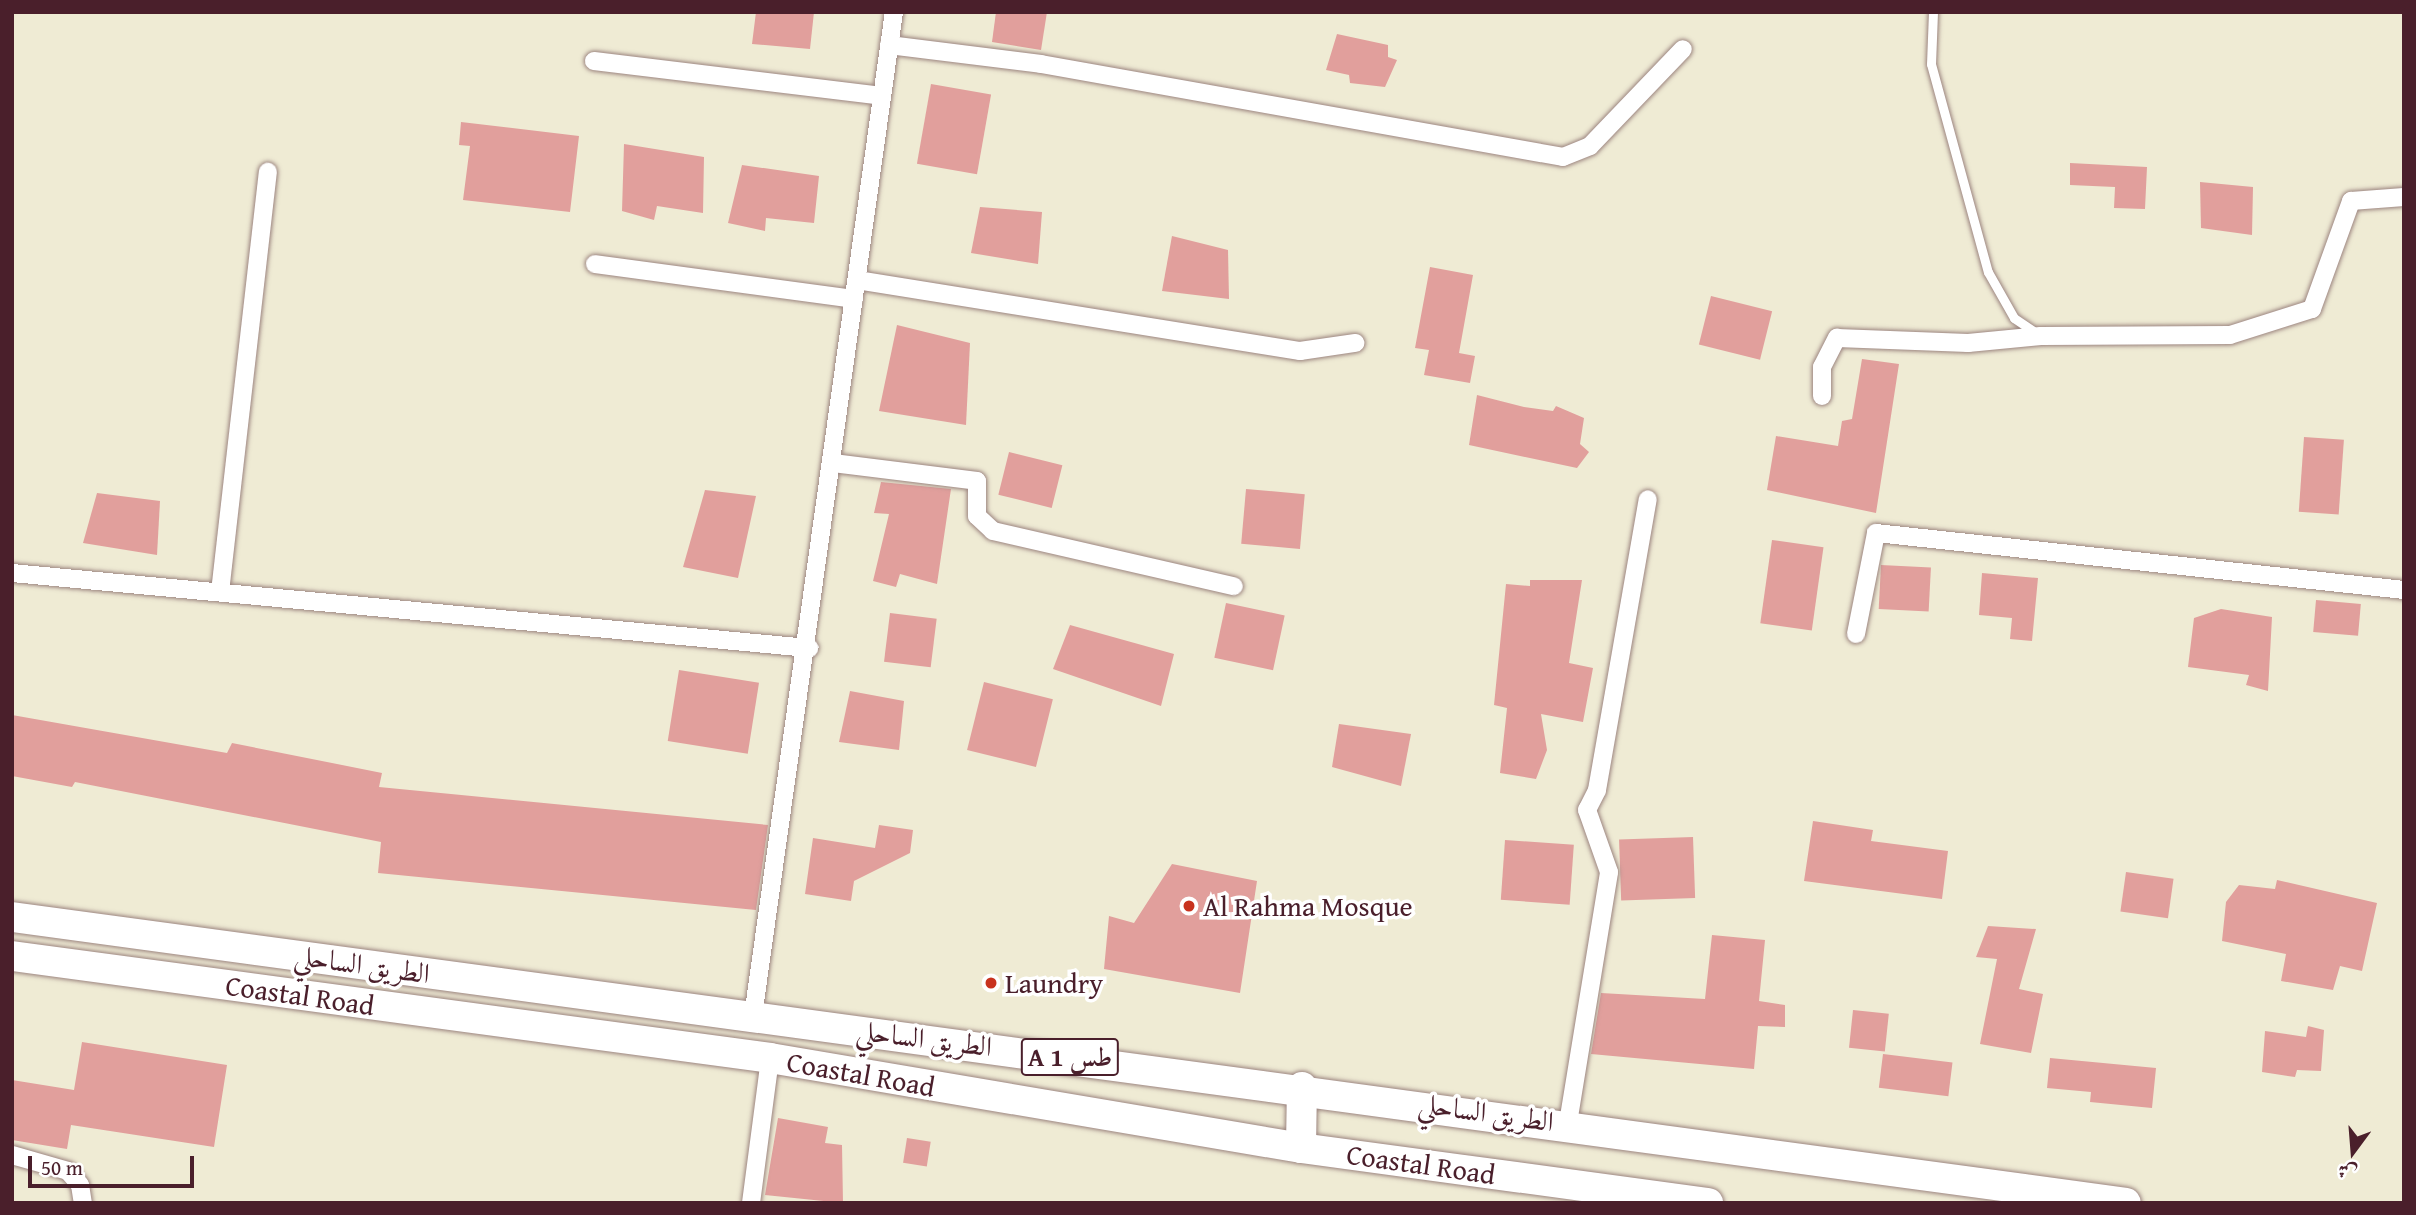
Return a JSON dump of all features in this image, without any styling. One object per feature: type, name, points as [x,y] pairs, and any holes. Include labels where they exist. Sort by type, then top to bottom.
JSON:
[{"type":"highway","name":"الطريق الساحلي","points":[[12,917],[1302,1087],[2126,1203]]},
{"type":"highway","name":"Coastal Road","points":[[12,956],[770,1058],[1301,1148],[1708,1203]]},
{"type":"highway","points":[[1301,1148],[1302,1087]]},
{"type":"street","points":[[752,1016],[809,648],[894,12]]},
{"type":"street","points":[[889,45],[1041,64],[1563,157],[1590,146],[1683,49]]},
{"type":"street","points":[[594,61],[882,96]]},
{"type":"street","points":[[220,592],[268,172]]},
{"type":"street","points":[[1822,396],[1822,367],[1837,338],[1968,343],[2041,336],[2230,335],[2312,309],[2351,201],[2404,197]]},
{"type":"street","points":[[595,264],[854,299]]},
{"type":"street","points":[[857,280],[1300,351],[1355,343]]},
{"type":"street","points":[[833,463],[978,481],[977,516],[993,531],[1234,586]]},
{"type":"street","points":[[1568,1123],[1609,872],[1587,810],[1597,790],[1648,499]]},
{"type":"street","points":[[1856,634],[1876,533],[2404,590]]},
{"type":"street","points":[[12,573],[809,648]]},
{"type":"street","points":[[751,1203],[770,1058]]},
{"type":"street","points":[[12,1155],[68,1171],[80,1185],[83,1203]]},
{"type":"lane","points":[[1933,12],[1931,64],[1988,272],[2014,318],[2041,336]]},
{"type":"building","points":[[756,12],[814,12],[810,49],[752,44]]},
{"type":"building","points":[[996,12],[1047,12],[1041,50],[992,42]]},
{"type":"building","points":[[1337,34],[1388,45],[1388,57],[1397,60],[1385,87],[1350,83],[1349,75],[1326,70]]},
{"type":"building","points":[[931,84],[991,95],[977,174],[917,164]]},
{"type":"building","points":[[461,122],[579,136],[570,212],[463,200],[470,146],[459,145]]},
{"type":"building","points":[[624,144],[704,157],[703,213],[657,206],[654,220],[622,211]]},
{"type":"building","points":[[2070,163],[2147,167],[2145,209],[2114,208],[2115,187],[2070,185]]},
{"type":"building","points":[[742,165],[819,176],[814,223],[766,218],[765,231],[728,223]]},
{"type":"building","points":[[2200,182],[2253,187],[2252,235],[2201,228]]},
{"type":"building","points":[[980,207],[1042,212],[1038,264],[971,253]]},
{"type":"building","points":[[1172,236],[1228,250],[1229,299],[1162,291]]},
{"type":"building","points":[[1430,267],[1473,275],[1459,353],[1475,356],[1470,383],[1424,375],[1429,350],[1415,348]]},
{"type":"building","points":[[1711,296],[1772,311],[1760,360],[1699,345]]},
{"type":"building","points":[[897,325],[970,343],[966,425],[879,411]]},
{"type":"building","points":[[1862,359],[1899,364],[1876,513],[1767,490],[1776,436],[1838,446],[1842,421],[1852,419]]},
{"type":"building","points":[[1477,395],[1524,407],[1553,411],[1556,406],[1584,418],[1580,444],[1589,452],[1577,468],[1469,445]]},
{"type":"building","points":[[2304,437],[2344,440],[2339,515],[2299,512]]},
{"type":"building","points":[[1009,452],[1062,465],[1052,508],[998,495]]},
{"type":"building","points":[[881,482],[951,489],[937,584],[900,574],[896,587],[873,581],[889,514],[874,513]]},
{"type":"building","points":[[1246,489],[1305,494],[1300,549],[1241,544]]},
{"type":"building","points":[[705,490],[756,496],[738,578],[683,567]]},
{"type":"building","points":[[97,493],[160,501],[157,555],[83,543]]},
{"type":"building","points":[[1772,540],[1823,547],[1812,630],[1760,623]]},
{"type":"building","points":[[1881,565],[1931,568],[1929,612],[1879,609]]},
{"type":"building","points":[[1982,573],[2038,578],[2032,641],[2010,639],[2012,618],[1979,615]]},
{"type":"building","points":[[1530,580],[1582,580],[1569,663],[1593,668],[1583,722],[1541,714],[1547,750],[1536,779],[1500,773],[1507,708],[1494,705],[1506,584],[1530,586]]},
{"type":"building","points":[[2316,600],[2361,604],[2358,636],[2313,632]]},
{"type":"building","points":[[1226,603],[1285,615],[1273,670],[1214,658]]},
{"type":"building","points":[[2221,609],[2272,617],[2268,691],[2246,685],[2249,675],[2188,667],[2194,618]]},
{"type":"building","points":[[890,613],[937,619],[931,667],[884,662]]},
{"type":"building","points":[[1070,625],[1174,654],[1161,706],[1053,669]]},
{"type":"building","points":[[679,670],[759,683],[748,754],[668,741]]},
{"type":"building","points":[[984,682],[1053,699],[1036,767],[967,750]]},
{"type":"building","points":[[850,691],[904,701],[899,750],[839,742]]},
{"type":"building","points":[[12,715],[227,753],[232,743],[382,773],[379,787],[768,825],[756,910],[378,873],[381,842],[75,782],[72,787],[12,776]]},
{"type":"building","points":[[1339,724],[1411,734],[1401,786],[1332,767]]},
{"type":"building","points":[[1813,821],[1873,830],[1871,841],[1948,851],[1942,899],[1804,881]]},
{"type":"building","points":[[879,825],[913,830],[910,853],[854,881],[851,901],[805,894],[813,838],[875,848]]},
{"type":"building","points":[[1693,837],[1695,898],[1621,901],[1619,840]]},
{"type":"building","points":[[1505,840],[1574,845],[1570,905],[1501,900]]},
{"type":"building","points":[[1172,864],[1257,881],[1240,993],[1104,969],[1109,916],[1134,923]]},
{"type":"building","points":[[2126,872],[2174,879],[2168,918],[2120,912]]},
{"type":"building","points":[[2277,880],[2377,903],[2362,971],[2340,966],[2333,990],[2281,981],[2286,954],[2222,941],[2226,902],[2239,885],[2275,889]]},
{"type":"building","points":[[1988,926],[2036,929],[2019,989],[2043,994],[2031,1053],[1980,1044],[1997,959],[1976,957]]},
{"type":"building","points":[[1712,935],[1765,940],[1759,1001],[1785,1005],[1785,1027],[1758,1026],[1754,1069],[1591,1054],[1601,993],[1705,999]]},
{"type":"building","points":[[1853,1010],[1889,1014],[1885,1052],[1849,1048]]},
{"type":"building","points":[[2308,1026],[2324,1030],[2321,1071],[2297,1070],[2295,1077],[2262,1072],[2265,1031],[2306,1037]]},
{"type":"building","points":[[82,1042],[227,1065],[214,1147],[71,1125],[67,1149],[12,1140],[12,1080],[74,1090]]},
{"type":"building","points":[[1883,1054],[1952,1063],[1948,1096],[1879,1088]]},
{"type":"building","points":[[2050,1058],[2156,1068],[2152,1108],[2090,1102],[2091,1092],[2047,1088]]},
{"type":"building","points":[[778,1118],[828,1127],[825,1143],[842,1145],[843,1203],[765,1195]]},
{"type":"building","points":[[907,1138],[931,1142],[927,1166],[903,1163]]},
{"type":"place","name":"Al Rahma Mosque","points":[[1189,906]]},
{"type":"place","name":"Laundry","points":[[991,983]]}]
